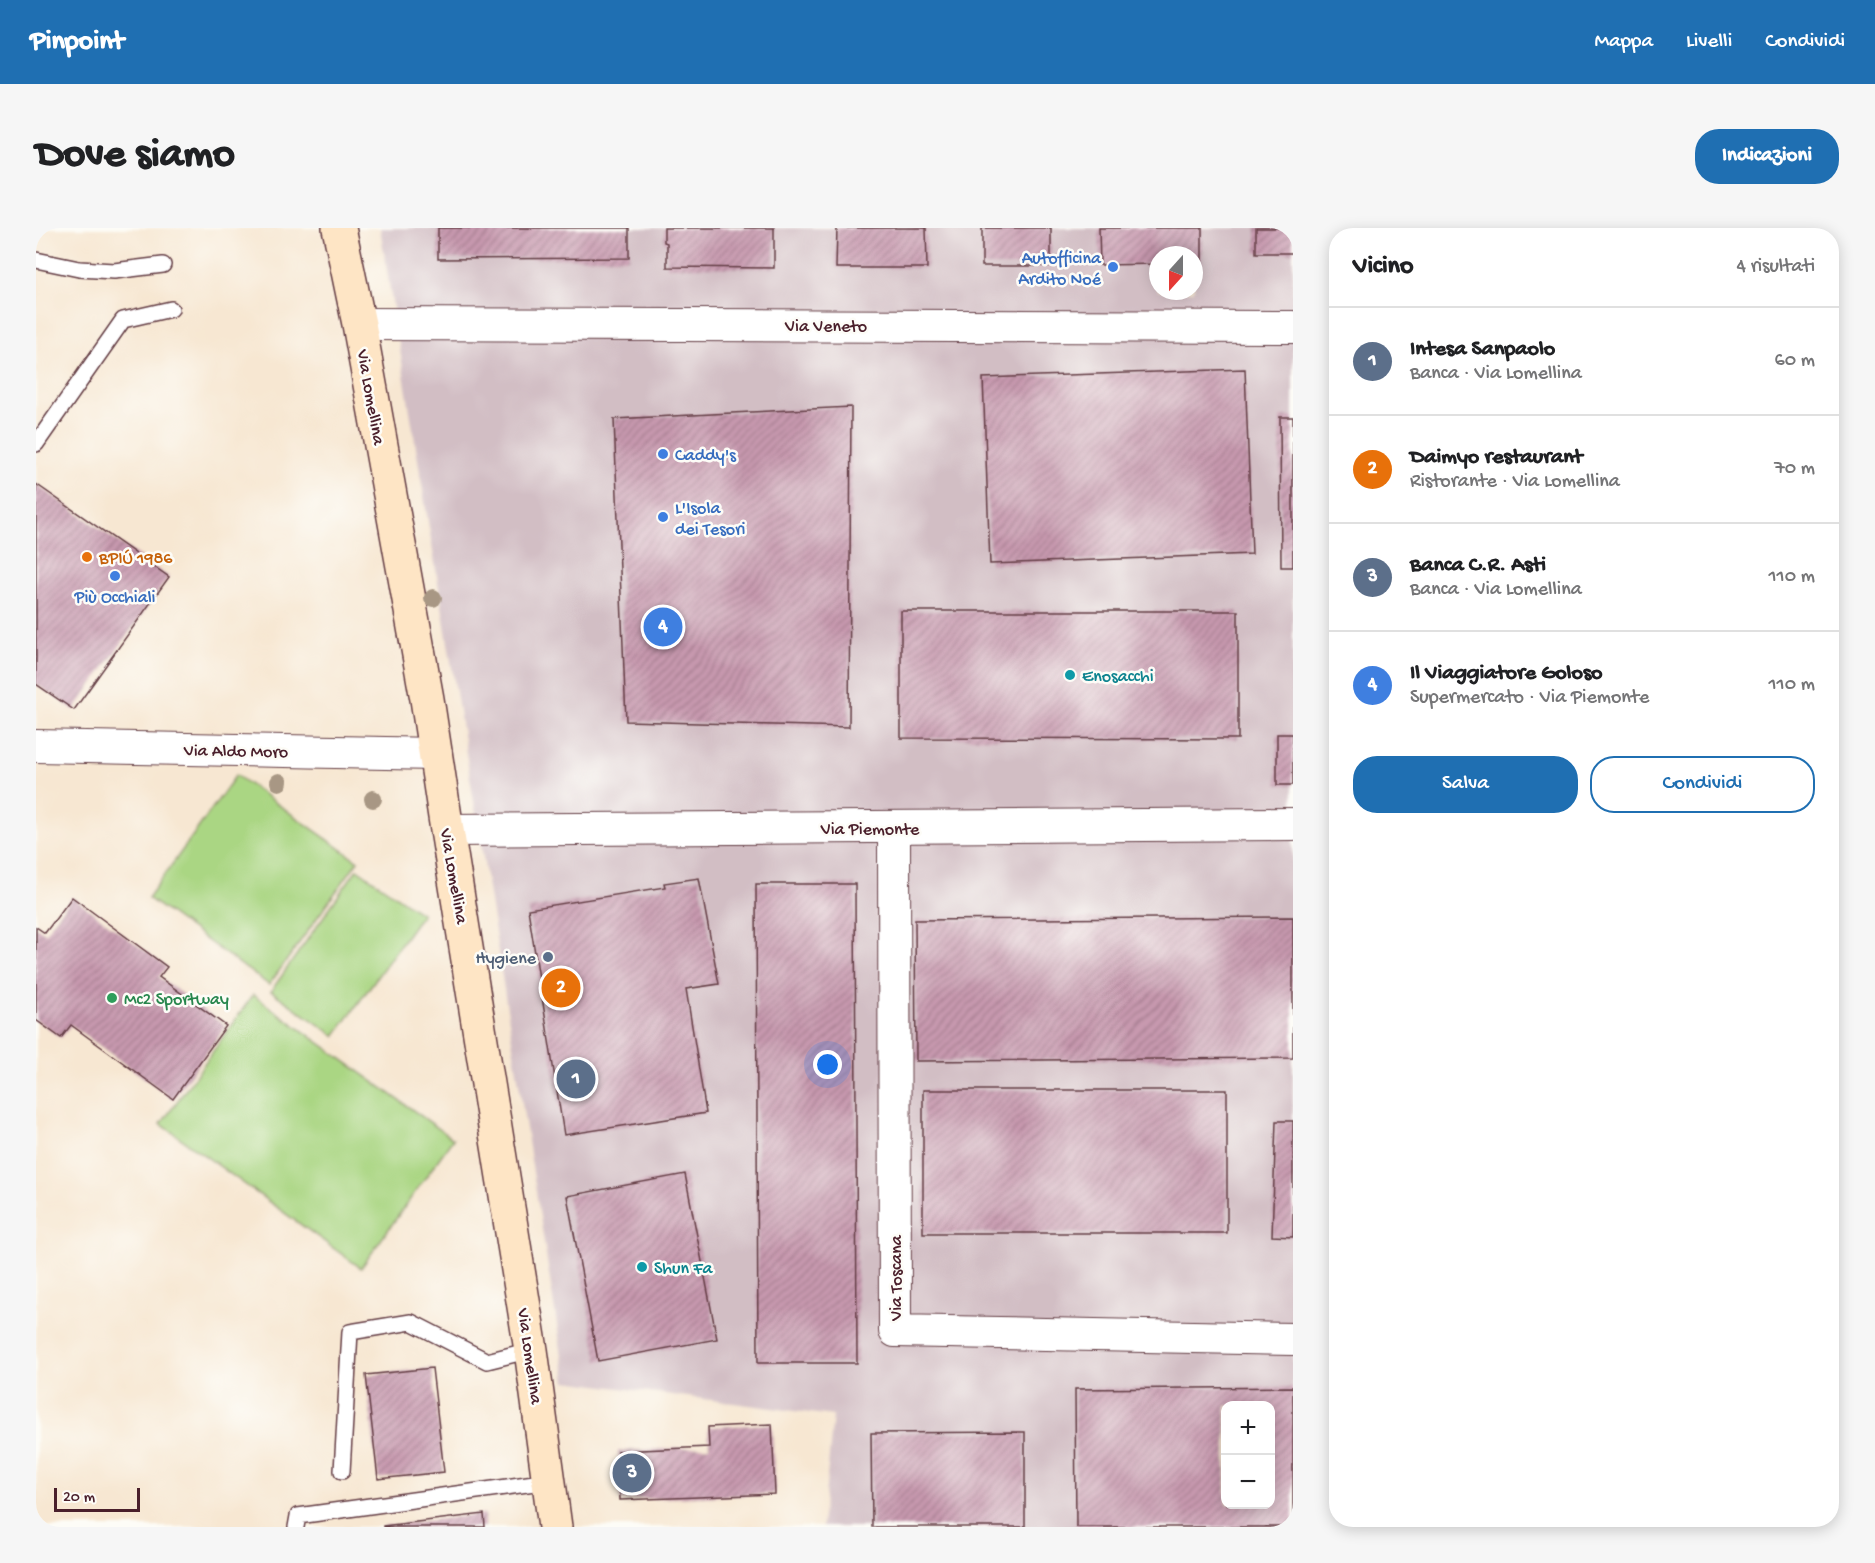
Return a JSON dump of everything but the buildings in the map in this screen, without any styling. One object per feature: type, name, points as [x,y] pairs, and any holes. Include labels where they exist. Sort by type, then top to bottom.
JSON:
[{"type":"main road","name":"Via Lomellina","points":[[339,228],[359,324],[436,754],[531,1350],[555,1527]]},
{"type":"street","name":"Via Veneto","points":[[359,324],[1293,327]]},
{"type":"street","name":"Via Aldo Moro","points":[[36,746],[436,754]]},
{"type":"street","name":"Via Piemonte","points":[[447,830],[1293,824]]},
{"type":"street","name":"Via Toscana","points":[[894,828],[895,1331],[1293,1339]]},
{"type":"lane","points":[[36,260],[79,268],[114,271],[163,265]]},
{"type":"lane","points":[[36,444],[123,320],[171,309]]},
{"type":"lane","points":[[342,1472],[350,1332],[411,1322],[487,1361],[531,1350]]},
{"type":"lane","points":[[296,1527],[298,1516],[549,1481]]},
{"type":"shaded area","points":[[380,228],[1293,228],[1293,1527],[822,1527],[833,1416],[566,1381]]},
{"type":"green space","points":[[236,775],[358,861],[269,985],[148,898]]},
{"type":"green space","points":[[357,869],[422,914],[335,1036],[271,991]]},
{"type":"green space","points":[[253,995],[453,1139],[361,1268],[161,1124]]},
{"type":"place","name":"Autofficina Ardito Noé","points":[[1113,267]]},
{"type":"place","name":"Caddy's","points":[[663,454]]},
{"type":"place","name":"L'Isola dei Tesori","points":[[663,517]]},
{"type":"place","name":"BPIÚ 1986","points":[[87,557]]},
{"type":"place","name":"Più Occhiali","points":[[115,576]]},
{"type":"place","name":"Il Viaggiatore Goloso","points":[[663,627]]},
{"type":"place","name":"Enosacchi","points":[[1070,675]]},
{"type":"place","name":"Hygiene","points":[[548,957]]},
{"type":"place","name":"Daimyo restaurant","points":[[561,988]]},
{"type":"place","name":"Mc2 Sportway","points":[[112,998]]},
{"type":"place","name":"Intesa Sanpaolo","points":[[576,1079]]},
{"type":"place","name":"Shun Fa","points":[[642,1267]]},
{"type":"place","name":"Banca C.R. Asti","points":[[632,1473]]}]
